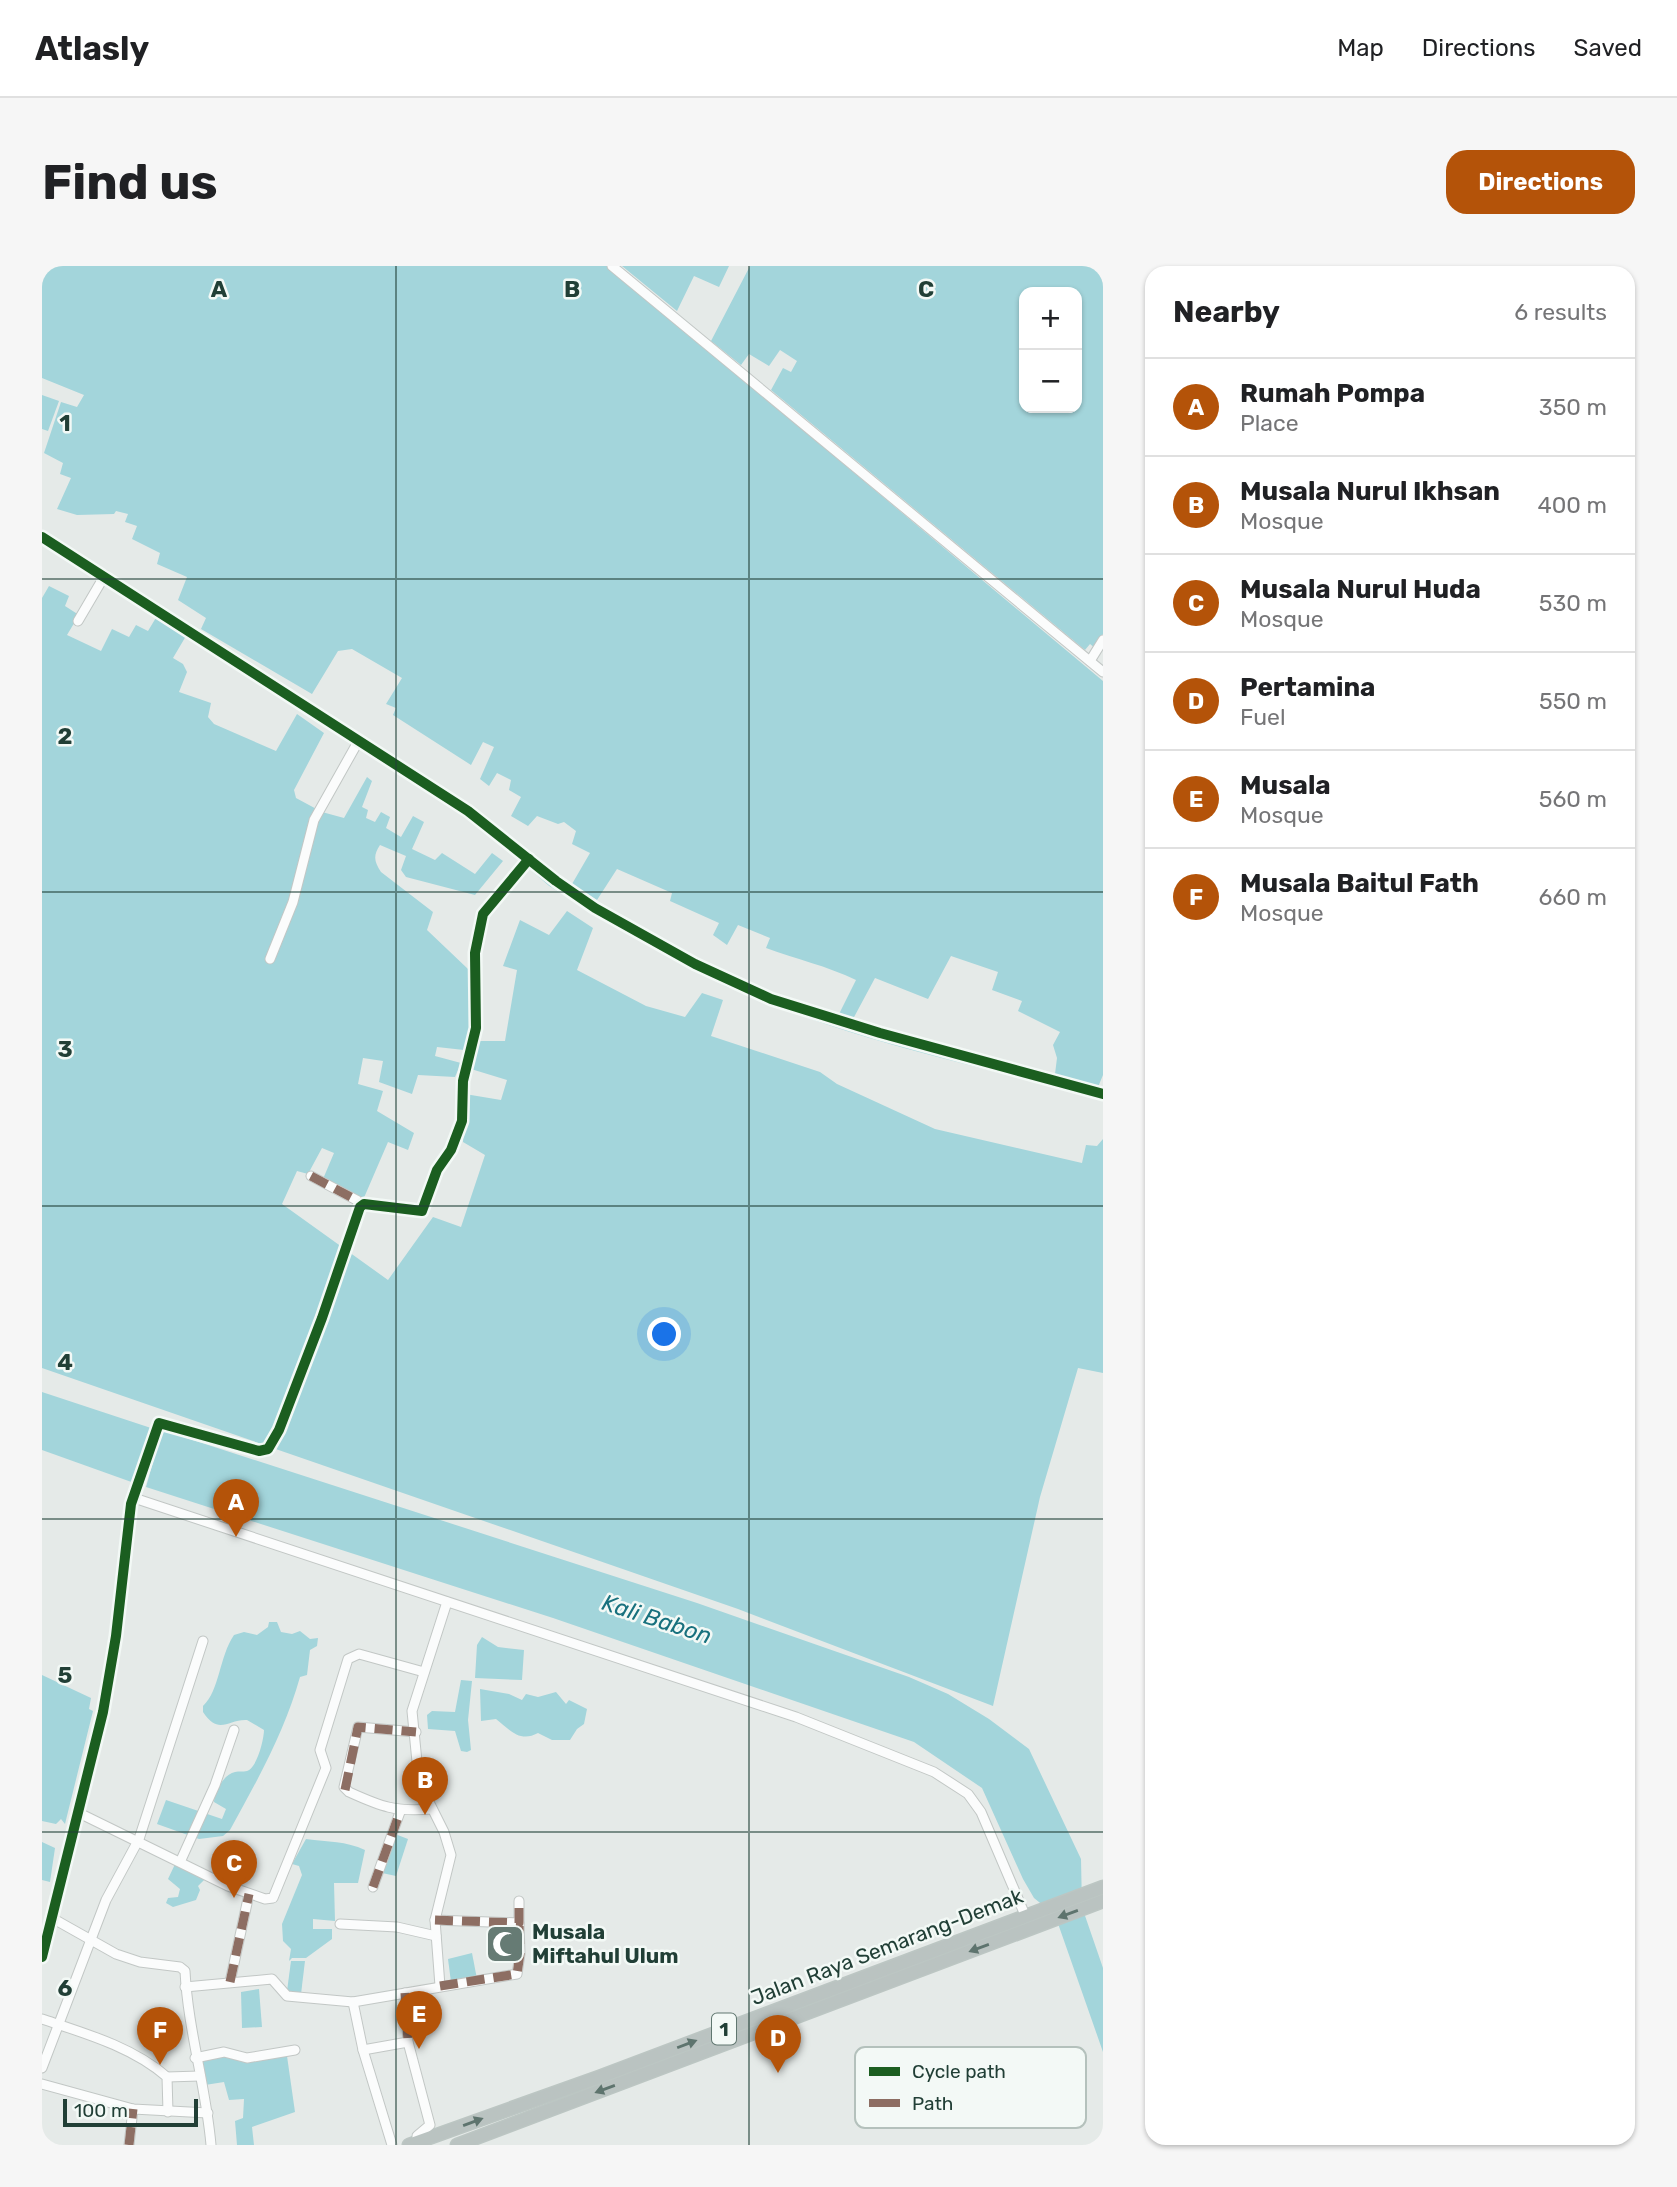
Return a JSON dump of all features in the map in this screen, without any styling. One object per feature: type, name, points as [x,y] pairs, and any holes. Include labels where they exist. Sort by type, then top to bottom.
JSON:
[{"type":"highway","name":"Jalan Raya Semarang-Demak","points":[[413,2143],[599,2077],[1103,1887]]},
{"type":"highway","name":"Jalan Raya Semarang-Demak","points":[[457,2145],[1098,1903]]},
{"type":"street","points":[[612,266],[1103,672]]},
{"type":"street","points":[[42,537],[105,575],[211,648],[468,811],[595,908],[695,964],[771,999],[880,1033],[1103,1094]]},
{"type":"street","points":[[78,621],[105,575]]},
{"type":"street","points":[[1090,661],[1103,640]]},
{"type":"street","points":[[270,960],[293,902],[314,820],[359,740]]},
{"type":"street","points":[[311,1176],[365,1204],[417,1212],[424,1209],[436,1174],[451,1150],[462,1121],[463,1081],[476,1028],[475,953],[483,915],[529,859]]},
{"type":"street","points":[[42,1957],[103,1712],[116,1636],[127,1531],[134,1498],[159,1423],[259,1451],[268,1449],[279,1430],[322,1318],[360,1207],[365,1204]]},
{"type":"street","points":[[134,1498],[796,1717],[906,1759],[952,1780],[968,1794],[981,1812],[1025,1915]]},
{"type":"street","points":[[439,1986],[435,1920],[451,1854],[418,1778],[413,1707],[447,1602]]},
{"type":"street","points":[[42,2068],[106,1900],[139,1839],[204,1640]]},
{"type":"street","points":[[79,1812],[249,1894],[270,1900],[276,1895],[326,1768],[320,1750],[350,1656],[359,1654],[424,1672]]},
{"type":"street","points":[[416,1732],[358,1727],[345,1790],[400,1812],[432,1809]]},
{"type":"street","points":[[181,1860],[215,1785],[234,1730]]},
{"type":"street","points":[[373,1887],[400,1812]]},
{"type":"street","points":[[230,1982],[249,1894]]},
{"type":"street","points":[[186,1987],[272,1979],[287,1996],[353,2002],[517,1974],[520,1954],[519,1901]]},
{"type":"street","points":[[52,1918],[131,1960],[180,1967],[185,1971],[195,2058],[208,2113],[211,2145]]},
{"type":"street","points":[[435,1920],[519,1923]]},
{"type":"street","points":[[341,1924],[397,1927],[436,1936]]},
{"type":"street","points":[[405,1993],[408,2042],[429,2125],[416,2136],[413,2143]]},
{"type":"street","points":[[353,2002],[363,2050],[392,2145]]},
{"type":"street","points":[[42,2018],[136,2055],[167,2077],[200,2076]]},
{"type":"street","points":[[363,2050],[408,2042]]},
{"type":"street","points":[[195,2058],[215,2052],[247,2058],[295,2050]]},
{"type":"street","points":[[167,2077],[168,2112]]},
{"type":"street","points":[[42,2084],[133,2109],[208,2113]]},
{"type":"street","points":[[129,2145],[133,2109]]},
{"type":"water","points":[[42,266],[607,266],[1103,681],[1103,1075],[1098,1087],[1055,1074],[1057,1058],[1053,1045],[1060,1032],[1018,1011],[1022,1001],[992,990],[998,972],[951,956],[928,999],[875,978],[853,1019],[839,1014],[856,980],[766,948],[770,938],[738,925],[727,945],[713,935],[719,923],[670,901],[672,893],[617,869],[597,900],[572,884],[590,853],[572,844],[576,831],[564,822],[558,824],[537,816],[528,826],[511,816],[521,797],[509,790],[511,780],[497,773],[489,786],[480,779],[494,747],[483,742],[471,765],[393,715],[396,708],[386,704],[402,678],[352,649],[338,651],[312,694],[201,629],[206,618],[178,600],[187,577],[157,564],[160,553],[132,539],[137,526],[125,522],[128,514],[116,511],[114,514],[77,515],[57,509],[71,478],[60,474],[63,463],[44,453],[61,402],[77,407],[84,395],[42,378]]},
{"type":"water","points":[[622,266],[729,266],[719,287],[694,276],[677,311]]},
{"type":"water","points":[[750,266],[1103,266],[1103,634],[1095,648],[1090,644],[1085,650],[771,390],[783,368],[791,372],[797,361],[780,350],[769,366],[749,354],[741,365],[711,341]]},
{"type":"water","points":[[42,395],[59,401],[48,431],[42,429]]},
{"type":"water","points":[[49,586],[69,596],[65,606],[79,615],[67,635],[101,651],[112,629],[129,637],[136,625],[148,631],[157,616],[186,636],[173,658],[183,664],[187,672],[179,692],[211,703],[208,717],[214,724],[276,751],[297,714],[324,733],[294,790],[296,798],[322,812],[344,818],[367,777],[372,781],[362,807],[368,810],[366,818],[375,822],[381,812],[390,817],[386,828],[401,837],[413,816],[424,822],[412,849],[435,860],[442,853],[475,874],[492,853],[503,861],[475,895],[406,877],[401,870],[406,856],[380,845],[375,855],[381,872],[433,912],[427,930],[468,969],[471,1027],[464,1050],[437,1047],[435,1056],[461,1063],[455,1077],[418,1075],[412,1094],[379,1082],[383,1061],[363,1058],[358,1084],[383,1091],[377,1111],[414,1133],[408,1150],[388,1142],[363,1200],[323,1179],[334,1153],[322,1148],[308,1174],[297,1171],[282,1204],[388,1280],[433,1217],[461,1227],[485,1155],[463,1142],[465,1094],[501,1100],[507,1080],[471,1069],[479,1041],[505,1041],[517,970],[503,966],[520,920],[549,935],[567,911],[593,928],[577,970],[646,1006],[685,1017],[702,993],[723,1000],[711,1036],[820,1072],[837,1084],[935,1129],[1082,1163],[1086,1145],[1097,1146],[1103,1139],[1103,1373],[1078,1368],[1040,1497],[993,1706],[738,1609],[42,1368],[42,598]]},
{"type":"water","points":[[42,1392],[154,1429],[137,1484],[42,1450]]},
{"type":"water","name":"Kali Babon","points":[[162,1430],[697,1603],[909,1677],[948,1694],[989,1719],[1029,1749],[1081,1859],[1082,1907],[1103,1968],[1103,2052],[1055,1915],[1034,1898],[1023,1879],[982,1788],[914,1742],[553,1618],[146,1487]]},
{"type":"water","points":[[269,1622],[277,1622],[281,1632],[292,1634],[300,1631],[310,1639],[318,1638],[317,1646],[310,1650],[307,1675],[300,1677],[278,1736],[230,1830],[223,1836],[199,1839],[157,1824],[166,1800],[222,1819],[226,1809],[214,1802],[220,1784],[231,1773],[247,1771],[254,1765],[264,1730],[247,1720],[219,1725],[203,1712],[203,1706],[213,1691],[225,1653],[234,1635],[244,1632],[257,1635],[268,1627]]},
{"type":"water","points":[[482,1637],[498,1647],[524,1650],[522,1680],[475,1678],[477,1645]]},
{"type":"water","points":[[42,1675],[91,1698],[89,1709],[93,1711],[65,1824],[61,1819],[56,1824],[42,1821]]},
{"type":"water","points":[[461,1680],[472,1681],[468,1720],[471,1750],[467,1752],[461,1751],[455,1731],[428,1729],[427,1715],[432,1711],[455,1712]]},
{"type":"water","points":[[480,1689],[509,1694],[522,1700],[526,1694],[538,1697],[556,1692],[566,1704],[569,1700],[587,1709],[584,1724],[570,1740],[552,1740],[538,1733],[520,1736],[496,1719],[481,1721]]},
{"type":"water","points":[[395,1834],[408,1839],[396,1876],[382,1873]]},
{"type":"water","points":[[306,1839],[344,1843],[365,1850],[358,1883],[334,1883],[335,1921],[313,1919],[313,1929],[332,1929],[332,1939],[306,1958],[292,1958],[289,1961],[291,1949],[283,1941],[282,1924],[302,1875],[299,1866],[292,1864]]},
{"type":"water","points":[[42,1842],[55,1848],[50,1882],[42,1880]]},
{"type":"water","points":[[177,1860],[207,1877],[198,1886],[200,1890],[196,1900],[173,1907],[166,1903],[168,1898],[178,1897],[180,1889],[168,1879]]},
{"type":"water","points":[[472,1953],[477,1979],[451,1982],[448,1959]]},
{"type":"water","points":[[291,1961],[305,1961],[301,1994],[287,1991]]},
{"type":"water","points":[[259,1989],[262,2027],[242,2028],[241,1992]]},
{"type":"water","points":[[230,2055],[240,2061],[287,2056],[295,2112],[252,2127],[254,2145],[237,2145],[235,2121],[243,2118],[244,2099],[229,2100],[224,2082],[205,2085],[201,2061],[208,2057]]},
{"type":"waterway","points":[[206,648],[227,661]]},
{"type":"waterway","points":[[292,703],[354,743]]},
{"type":"waterway","points":[[359,747],[413,780]]},
{"type":"waterway","points":[[490,834],[522,861]]},
{"type":"waterway","points":[[527,865],[550,885],[587,908]]},
{"type":"waterway","points":[[599,915],[726,985],[761,999]]},
{"type":"waterway","points":[[777,1005],[885,1041],[1069,1089]]},
{"type":"marked path","points":[[311,1176],[364,1204]]},
{"type":"marked path","points":[[345,1790],[358,1727],[416,1732]]},
{"type":"marked path","points":[[373,1887],[400,1812]]},
{"type":"marked path","points":[[230,1982],[249,1894]]},
{"type":"marked path","points":[[435,1920],[519,1923],[519,1901]]},
{"type":"marked path","points":[[440,1986],[517,1974],[520,1954],[519,1923]]},
{"type":"marked path","points":[[405,1993],[408,2042]]},
{"type":"marked path","points":[[129,2145],[133,2109]]},
{"type":"cycle path","points":[[42,537],[468,811],[556,881],[595,908],[695,964],[771,999],[880,1033],[1103,1094]]},
{"type":"cycle path","points":[[42,1957],[103,1712],[116,1636],[131,1504],[159,1423],[259,1451],[268,1449],[279,1430],[322,1318],[360,1207],[364,1204],[422,1211],[437,1170],[451,1150],[462,1121],[463,1081],[476,1028],[475,953],[483,914],[529,859]]},
{"type":"place","name":"Rumah Pompa","points":[[236,1537]]},
{"type":"place","name":"Musala Nurul Ikhsan","points":[[425,1815]]},
{"type":"place","name":"Musala Nurul Huda","points":[[234,1898]]},
{"type":"place","name":"Musala Miftahul Ulum","points":[[505,1944]]},
{"type":"place","name":"Musala","points":[[419,2049]]},
{"type":"place","name":"Musala Baitul Fath","points":[[160,2065]]},
{"type":"place","name":"Pertamina","points":[[778,2073]]}]
